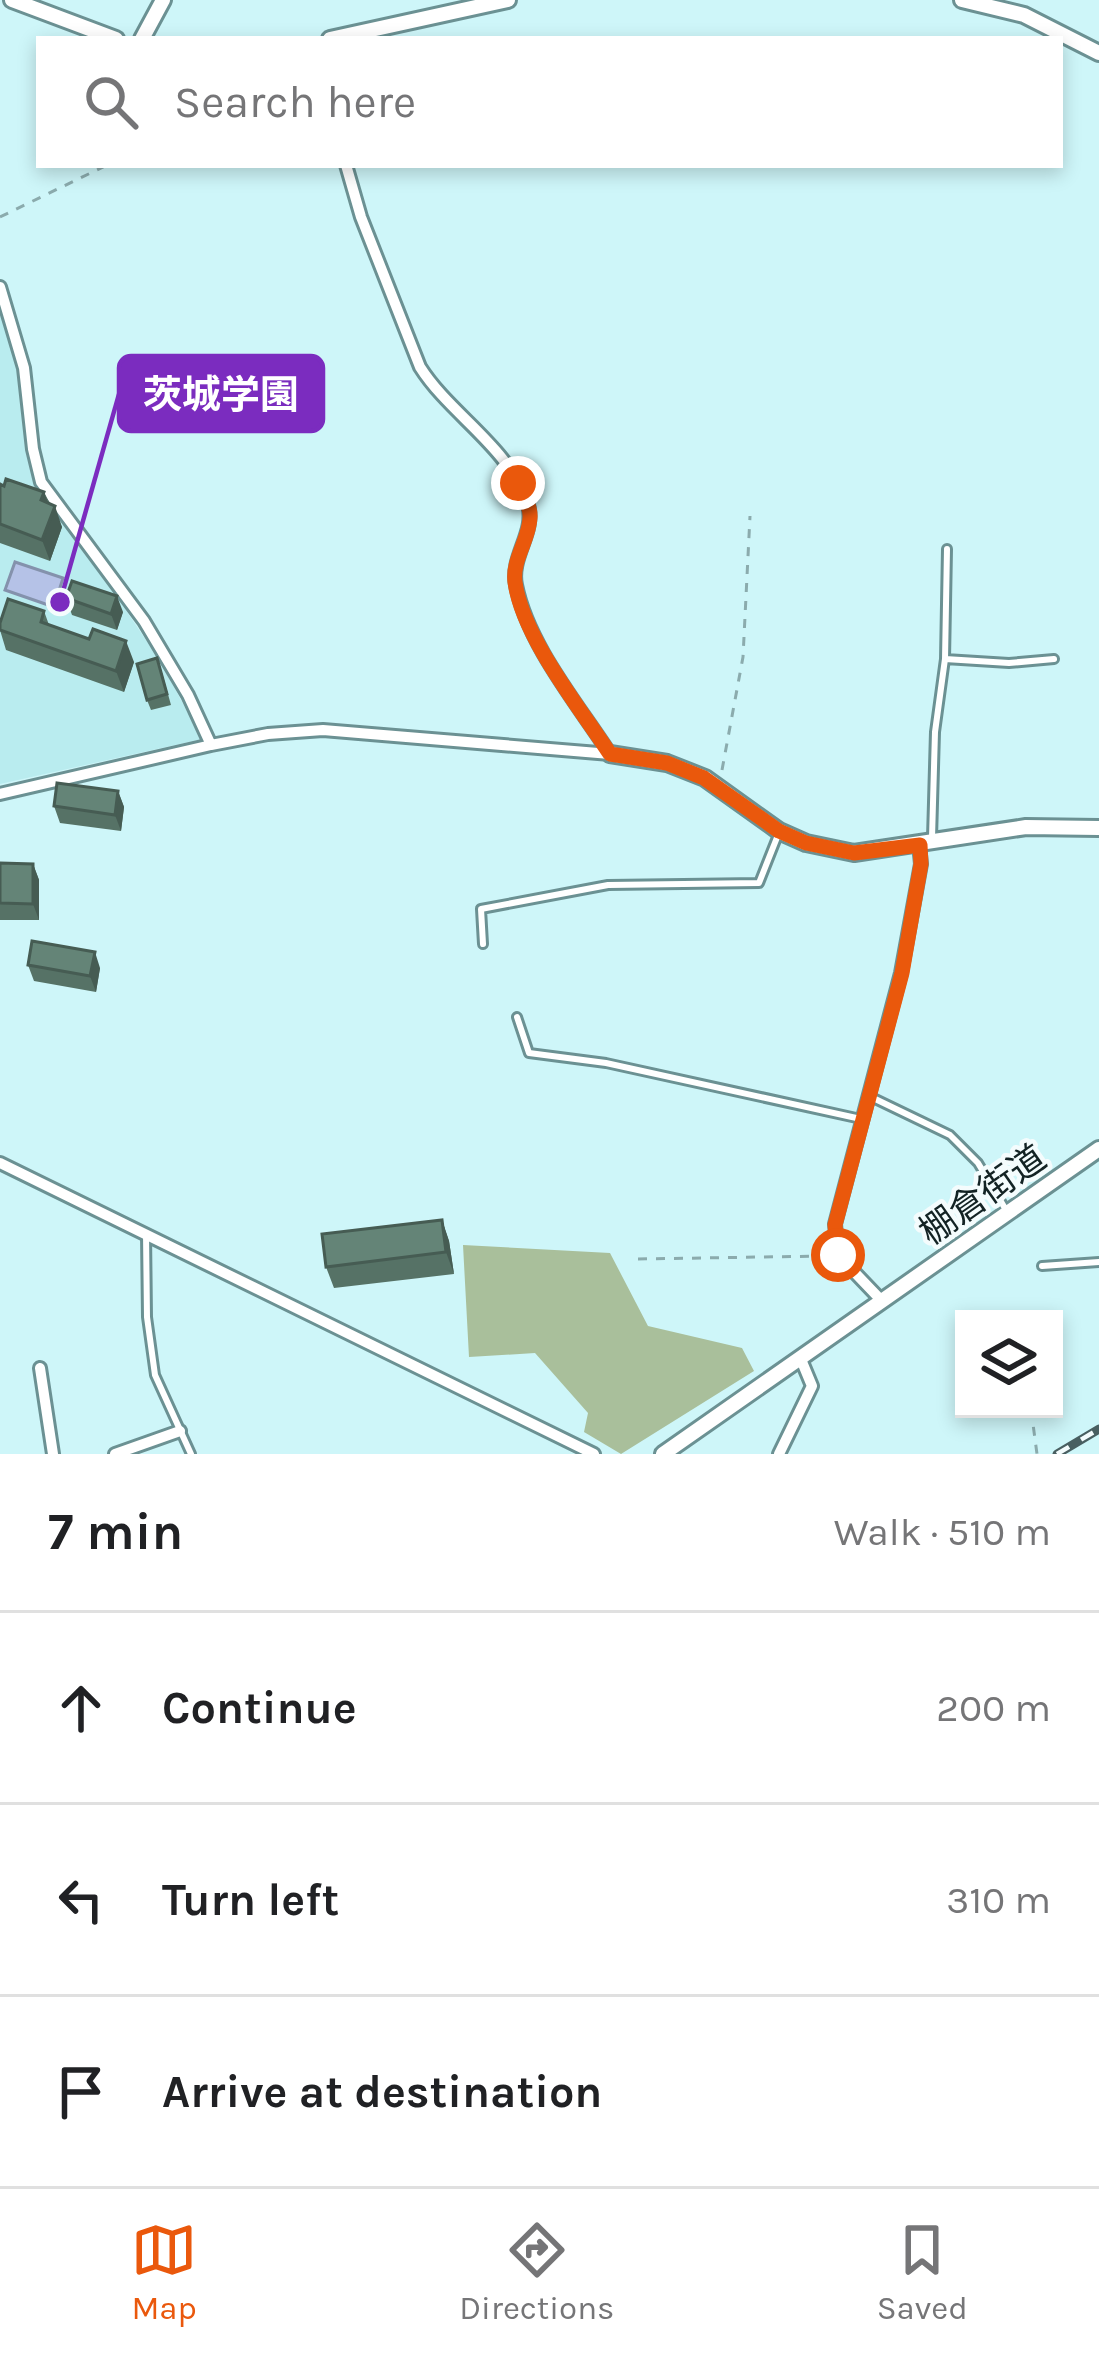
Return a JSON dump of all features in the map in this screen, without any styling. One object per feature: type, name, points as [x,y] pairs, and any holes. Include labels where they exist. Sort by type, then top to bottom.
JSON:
[{"type":"street","points":[[12,0],[108,36]]},
{"type":"street","points":[[144,36],[163,0]]},
{"type":"street","points":[[344,36],[508,0]]},
{"type":"street","points":[[962,0],[1024,15],[1099,53]]},
{"type":"street","points":[[347,168],[361,217],[420,367],[494,446],[518,483],[530,520],[515,582],[531,632],[610,754]]},
{"type":"street","points":[[0,286],[24,368],[41,482],[144,621],[212,745]]},
{"type":"street","points":[[0,794],[212,745],[323,730],[667,763],[704,778],[779,831],[806,843],[854,853],[1026,826],[1099,828]]},
{"type":"street","points":[[881,1300],[838,1255],[835,1225],[902,973],[926,843]]},
{"type":"street","name":"棚倉街道","points":[[663,1454],[1099,1149]]},
{"type":"street","points":[[0,1162],[594,1454]]},
{"type":"street","points":[[779,1454],[812,1386],[800,1358]]},
{"type":"street","points":[[40,1367],[53,1454]]},
{"type":"street","points":[[115,1454],[180,1431]]},
{"type":"lane","points":[[926,843],[946,659],[947,549]]},
{"type":"lane","points":[[946,659],[1009,663],[1054,659]]},
{"type":"lane","points":[[482,944],[481,909],[608,885],[759,883],[779,831]]},
{"type":"lane","points":[[517,1017],[529,1053],[606,1063],[861,1119]]},
{"type":"lane","points":[[867,1095],[950,1135],[978,1163],[1008,1214]]},
{"type":"lane","points":[[146,1233],[147,1317],[155,1375],[191,1454]]},
{"type":"lane","points":[[1042,1266],[1099,1262]]},
{"type":"path","points":[[0,217],[101,168]]},
{"type":"path","points":[[718,787],[743,658],[750,516]]},
{"type":"path","points":[[638,1259],[838,1255]]},
{"type":"path","points":[[1032,1418],[1037,1454]]},
{"type":"shaded area","points":[[0,303],[22,395],[26,454],[39,488],[160,661],[202,739],[0,784]]},
{"type":"shaded area","points":[[15,562],[63,578],[54,607],[5,590]]},
{"type":"green space","points":[[463,1245],[610,1253],[648,1326],[742,1348],[754,1371],[621,1454],[584,1432],[588,1413],[535,1353],[469,1357]]},
{"type":"building","points":[[6,479],[44,492],[41,500],[55,506],[42,540],[0,524],[0,484],[4,486]]},
{"type":"building","points":[[72,581],[117,596],[111,614],[66,598]]},
{"type":"building","points":[[8,599],[44,611],[41,622],[89,639],[93,629],[126,641],[116,671],[0,630]]},
{"type":"building","points":[[157,658],[167,694],[147,700],[137,664]]},
{"type":"building","points":[[57,783],[118,791],[115,815],[54,806]]},
{"type":"building","points":[[0,863],[33,864],[33,904],[0,903]]},
{"type":"building","points":[[32,941],[95,952],[90,976],[28,965]]},
{"type":"building","points":[[442,1220],[446,1252],[326,1267],[322,1234]]},
{"type":"railway","points":[[1057,1454],[1099,1429]]},
{"type":"place","name":"茨城学園","points":[[60,602]]},
{"type":"route","points":[[518,483],[530,520],[515,582],[531,632],[610,754],[667,763],[704,778],[779,831],[806,843],[854,853],[920,845],[921,864],[902,973],[835,1225],[838,1255]]}]
